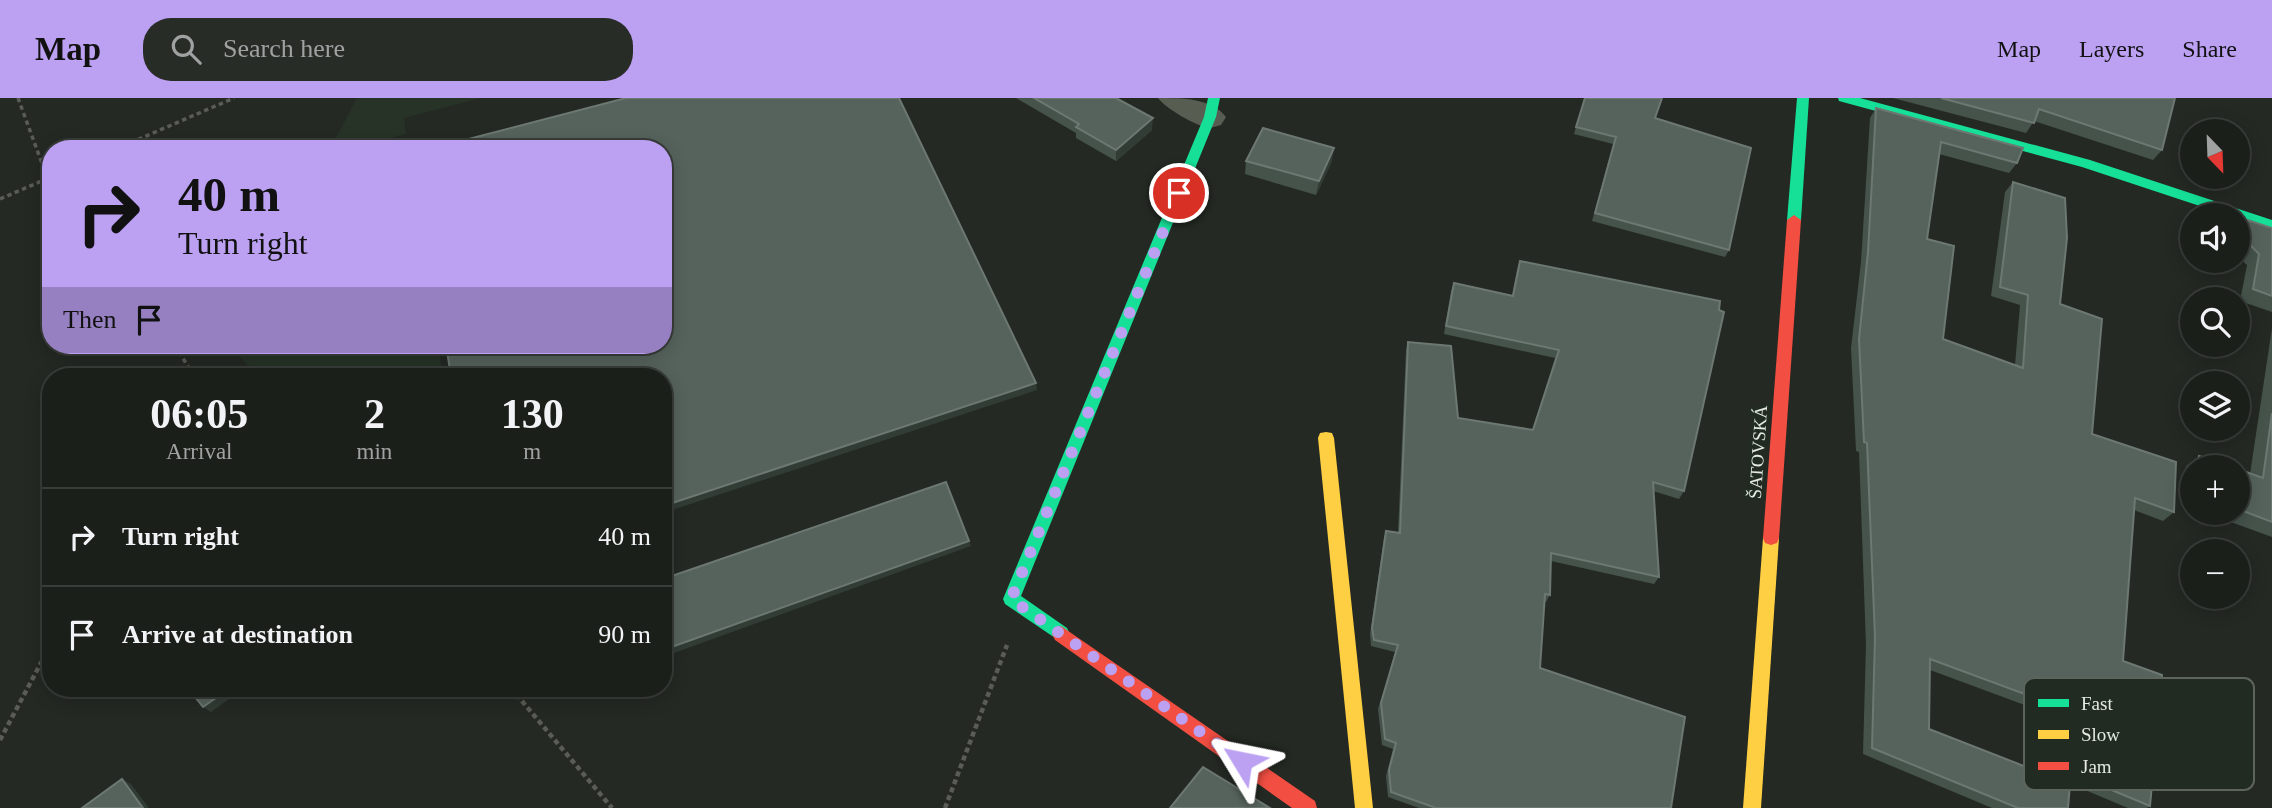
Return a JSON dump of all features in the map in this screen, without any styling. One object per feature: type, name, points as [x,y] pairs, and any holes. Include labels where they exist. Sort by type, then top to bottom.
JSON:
[{"type":"street","points":[[1174,98],[1212,108],[1011,599],[1308,808]]},
{"type":"street","name":"ŠATOVSKÁ","points":[[1752,808],[1803,98]]},
{"type":"street","points":[[1844,98],[2085,163],[2272,225]]},
{"type":"street","points":[[1326,438],[1364,808]]},
{"type":"path","points":[[18,98],[42,158]]},
{"type":"path","points":[[137,140],[234,98]]},
{"type":"path","points":[[0,199],[42,181]]},
{"type":"path","points":[[945,808],[1021,606]]},
{"type":"path","points":[[0,740],[42,661]]},
{"type":"path","points":[[519,697],[612,808]]},
{"type":"shaded area","points":[[357,98],[481,98],[404,118],[406,134],[382,140],[335,140]]},
{"type":"shaded area","points":[[237,354],[439,354],[442,368],[251,368]]},
{"type":"building","points":[[626,98],[899,98],[1036,383],[672,503],[672,368],[450,368],[447,354],[672,354],[672,140],[465,140]]},
{"type":"building","points":[[1034,98],[1116,98],[1153,118],[1116,150],[1076,127],[1079,124]]},
{"type":"building","points":[[1585,98],[1662,98],[1655,118],[1751,148],[1729,250],[1595,213],[1616,137],[1576,127]]},
{"type":"building","points":[[1941,98],[2175,98],[2162,150],[2039,109],[2034,123]]},
{"type":"building","points":[[1876,108],[2023,148],[2017,163],[1941,142],[1927,239],[1954,246],[1943,339],[2023,368],[2028,295],[2000,287],[2013,182],[2065,198],[2067,238],[2060,304],[2102,319],[2092,434],[2176,462],[2174,512],[2135,498],[2123,661],[2162,675],[2162,678],[2024,678],[2024,694],[1930,659],[1929,729],[2024,766],[2024,790],[2070,790],[2068,808],[2018,808],[1872,748],[1875,637],[1867,443],[1864,442],[1859,339],[1868,252]]},
{"type":"building","points":[[1263,128],[1334,148],[1319,181],[1246,161]]},
{"type":"building","points":[[2250,221],[2272,228],[2272,296],[2253,289],[2259,254],[2250,245]]},
{"type":"building","points":[[1520,261],[1720,301],[1719,310],[1724,312],[1684,491],[1653,482],[1659,577],[1551,553],[1550,595],[1545,594],[1540,668],[1685,717],[1671,808],[1436,808],[1391,792],[1389,770],[1396,743],[1385,739],[1381,703],[1398,645],[1374,640],[1372,628],[1386,531],[1400,533],[1408,342],[1451,346],[1458,418],[1533,430],[1559,350],[1446,326],[1454,283],[1513,296]]},
{"type":"building","points":[[2272,413],[2272,522],[2250,514],[2250,473],[2263,478]]},
{"type":"building","points":[[946,482],[969,541],[672,647],[672,576]]},
{"type":"building","points":[[195,697],[217,697],[203,707]]},
{"type":"building","points":[[1203,767],[1270,808],[1170,808]]},
{"type":"building","points":[[122,779],[143,808],[82,808]]},
{"type":"building","points":[[2112,790],[2151,790],[2150,806]]},
{"type":"traffic: fast","points":[[1061,634],[1011,599],[1210,117],[1214,98]]},
{"type":"traffic: fast","points":[[1794,220],[1803,98]]},
{"type":"traffic: fast","points":[[1844,98],[2085,163],[2272,225]]},
{"type":"traffic: slow","points":[[1326,438],[1364,808]]},
{"type":"traffic: slow","points":[[1752,808],[1771,538]]},
{"type":"traffic: jam","points":[[1771,538],[1794,220]]},
{"type":"traffic: jam","points":[[1061,634],[1308,808]]},
{"type":"route","points":[[1179,193],[1011,599],[1242,761]]}]
